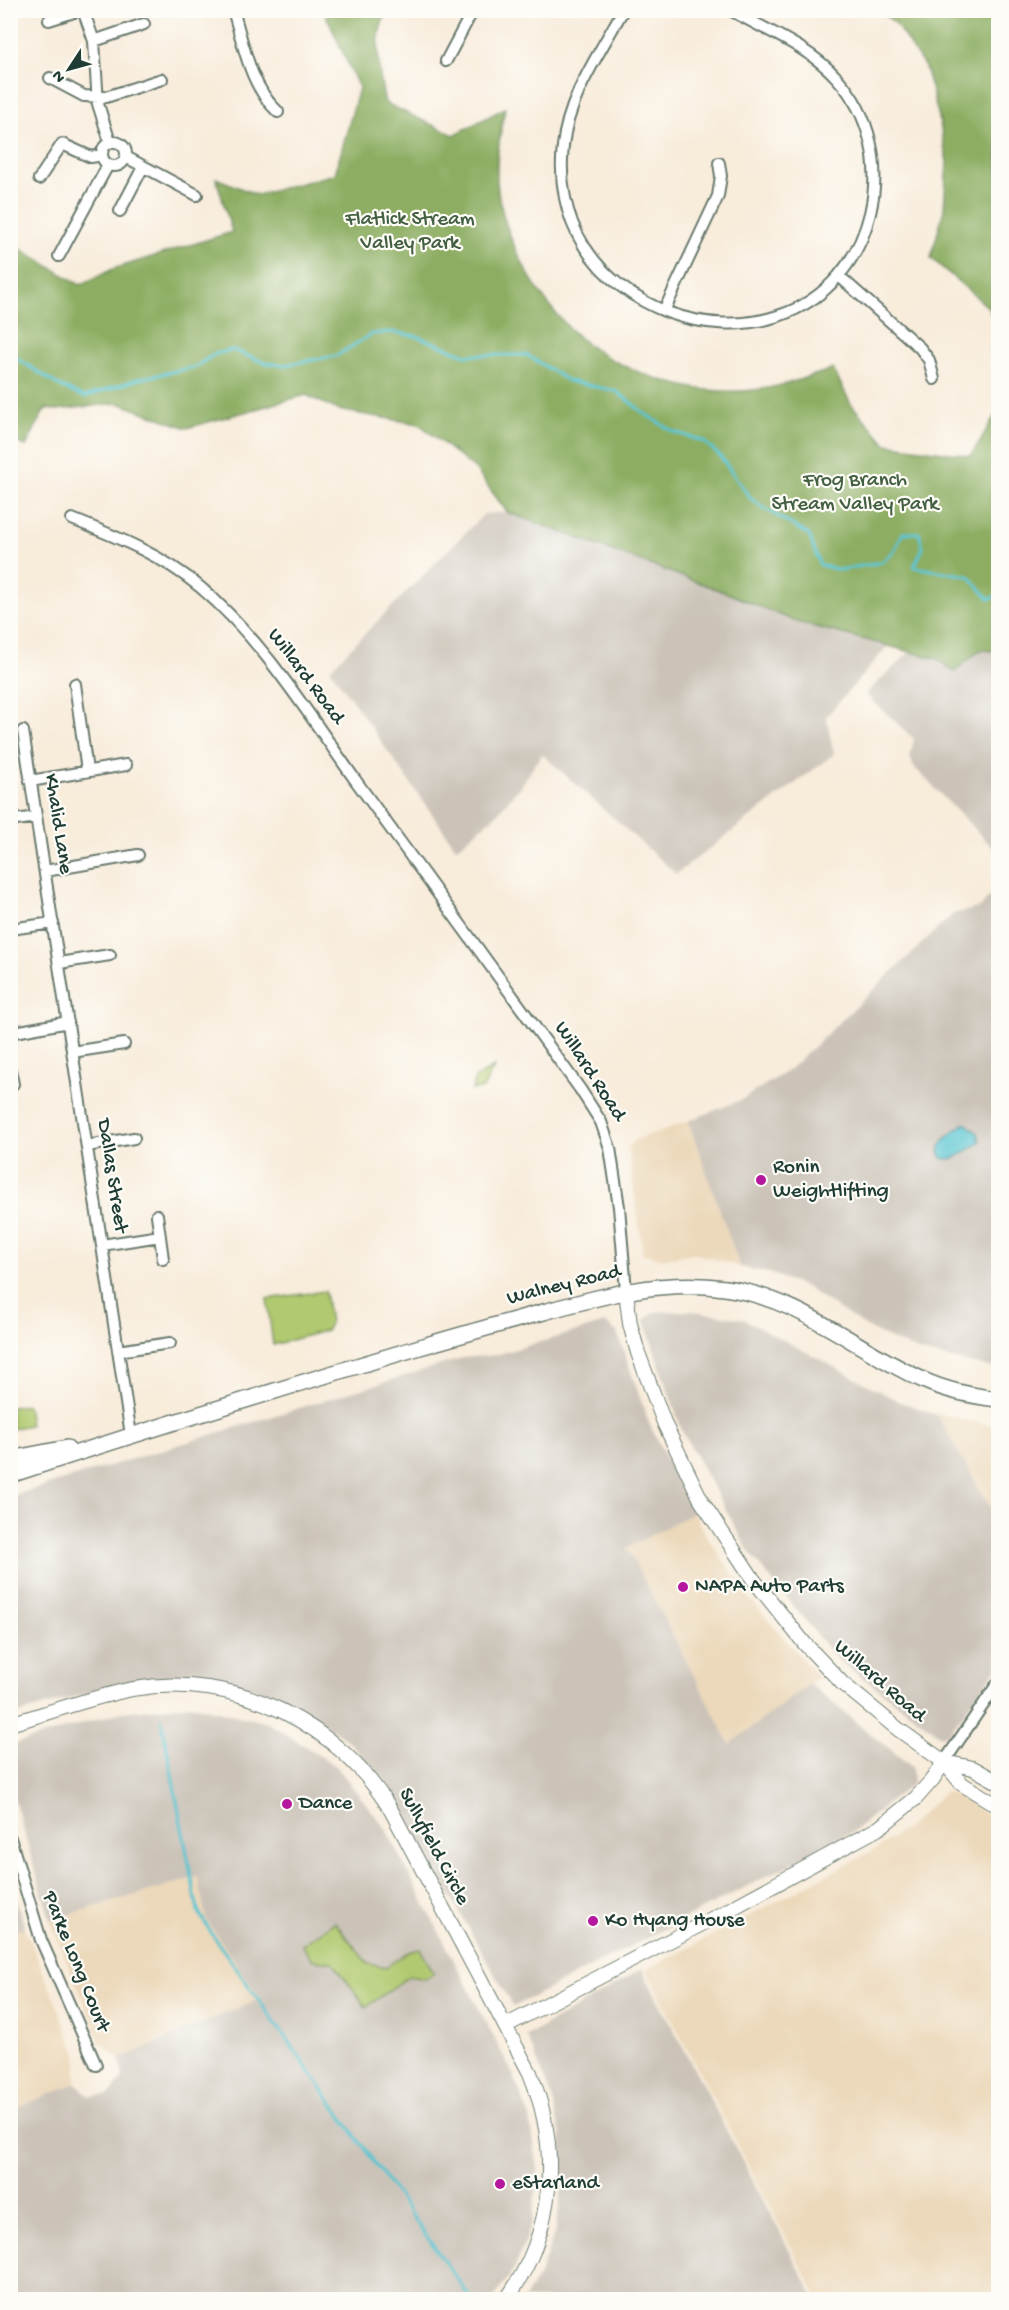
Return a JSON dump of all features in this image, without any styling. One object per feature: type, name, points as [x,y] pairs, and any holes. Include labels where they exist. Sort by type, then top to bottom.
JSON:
[{"type":"main road","name":"Walney Road","points":[[10,1475],[131,1435],[455,1337],[591,1299],[626,1291],[694,1285],[722,1287],[759,1294],[793,1308],[922,1380],[969,1395],[999,1399]]},
{"type":"main road","name":"Walney Road","points":[[10,1459],[131,1435]]},
{"type":"street","points":[[49,20],[82,10],[94,41],[97,96],[110,142]]},
{"type":"street","points":[[233,10],[255,82],[268,103],[278,112]]},
{"type":"street","points":[[446,61],[473,10]]},
{"type":"street","points":[[623,10],[573,104],[563,147],[563,192],[574,227],[583,245],[596,262],[627,290],[664,311],[698,322],[718,325],[757,322],[781,315],[818,294],[838,276],[858,246],[867,227],[874,197],[874,155],[861,114],[844,86],[820,62],[730,10]]},
{"type":"street","points":[[94,41],[144,24]]},
{"type":"street","points":[[50,78],[84,96],[106,97],[162,79]]},
{"type":"street","points":[[110,142],[122,145],[126,152],[126,157],[119,165],[108,165],[104,162],[102,155],[104,147],[110,142]]},
{"type":"street","points":[[39,179],[62,144],[91,157],[102,155]]},
{"type":"street","points":[[126,157],[197,195]]},
{"type":"street","points":[[664,311],[718,196],[721,176],[719,163]]},
{"type":"street","points":[[60,256],[108,165]]},
{"type":"street","points":[[120,211],[143,166]]},
{"type":"street","points":[[838,276],[920,348],[929,360],[934,379]]},
{"type":"street","name":"Willard Road","points":[[72,519],[124,540],[163,561],[199,586],[238,623],[320,731],[574,1081],[601,1122],[610,1148],[619,1204],[630,1324],[638,1353],[665,1425],[702,1502],[735,1554],[778,1611],[843,1684],[898,1729],[944,1762],[962,1784],[999,1806]]},
{"type":"street","points":[[75,684],[87,771]]},
{"type":"street","name":"Khalid Lane","points":[[23,731],[53,923]]},
{"type":"street","points":[[30,780],[126,765]]},
{"type":"street","points":[[10,821],[36,817]]},
{"type":"street","points":[[45,871],[138,855]]},
{"type":"street","points":[[10,929],[53,923]]},
{"type":"street","name":"Dallas Street","points":[[53,923],[131,1435]]},
{"type":"street","points":[[59,963],[110,955]]},
{"type":"street","points":[[10,1033],[68,1022]]},
{"type":"street","points":[[72,1052],[124,1044]]},
{"type":"street","points":[[10,1070],[13,1084]]},
{"type":"street","points":[[87,1146],[134,1137]]},
{"type":"street","points":[[157,1215],[163,1259]]},
{"type":"street","points":[[102,1245],[160,1236]]},
{"type":"street","points":[[118,1351],[170,1342]]},
{"type":"street","points":[[505,2026],[723,1913],[879,1828],[916,1798],[932,1780],[999,1683]]},
{"type":"street","name":"Sullyfield Circle","points":[[10,1724],[121,1692],[164,1685],[199,1686],[253,1698],[291,1714],[308,1724],[349,1756],[380,1793],[530,2073],[538,2095],[548,2133],[550,2164],[548,2197],[541,2228],[523,2273],[506,2300]]},
{"type":"street","name":"Willard Road","points":[[944,1762],[973,1768],[999,1782]]},
{"type":"street","name":"Parke Long Court","points":[[10,1839],[41,1940],[96,2065]]},
{"type":"shaded area","points":[[507,512],[727,593],[797,622],[887,647],[826,717],[834,754],[676,874],[542,754],[520,787],[495,816],[456,848],[330,669],[484,514]]},
{"type":"shaded area","points":[[980,650],[998,651],[998,853],[913,766],[910,757],[914,739],[865,694],[911,651],[938,659],[954,672]]},
{"type":"shaded area","points":[[997,887],[998,1369],[920,1352],[871,1330],[804,1286],[769,1273],[740,1267],[688,1121],[741,1100],[789,1070],[953,914],[981,907]]},
{"type":"shaded area","points":[[688,1121],[740,1267],[694,1253],[662,1259],[643,1254],[628,1148],[635,1140]]},
{"type":"shaded area","points":[[693,1311],[744,1319],[898,1401],[937,1415],[998,1521],[998,1667],[949,1733],[941,1736],[836,1658],[749,1552],[682,1431],[644,1320],[654,1312]]},
{"type":"shaded area","points":[[605,1323],[617,1332],[649,1423],[693,1513],[627,1548],[730,1744],[809,1684],[912,1767],[913,1783],[854,1831],[513,2007],[387,1783],[348,1741],[295,1703],[229,1682],[174,1677],[119,1684],[11,1716],[11,1496],[463,1358],[496,1355]]},
{"type":"shaded area","points":[[936,1413],[998,1427],[998,1521]]},
{"type":"shaded area","points":[[693,1513],[753,1603],[818,1677],[730,1744],[627,1548]]},
{"type":"shaded area","points":[[192,1705],[268,1723],[336,1766],[385,1828],[513,2074],[530,2118],[538,2169],[532,2223],[515,2268],[493,2299],[11,2299],[10,2111],[76,2083],[90,2096],[109,2095],[123,2078],[120,2059],[260,1998],[206,1919],[198,1877],[50,1920],[11,1788],[11,1745],[122,1712]]},
{"type":"shaded area","points":[[945,1792],[960,1797],[998,1822],[998,2299],[818,2299],[646,1970],[878,1848],[908,1827]]},
{"type":"shaded area","points":[[198,1877],[207,1919],[260,1998],[120,2059],[100,2042],[50,1920]]},
{"type":"shaded area","points":[[10,1881],[25,1928],[11,1932],[10,1932]]},
{"type":"shaded area","points":[[25,1928],[78,2056],[76,2083],[11,2111],[11,1932]]},
{"type":"shaded area","points":[[642,1969],[815,2299],[523,2299],[540,2274],[556,2228],[563,2180],[561,2136],[552,2097],[527,2036]]},
{"type":"green space","points":[[324,11],[388,11],[383,20],[378,43],[379,68],[385,103],[454,135],[505,108],[499,143],[497,179],[504,220],[510,237],[535,286],[557,315],[585,342],[604,355],[648,376],[672,383],[719,391],[764,389],[833,369],[851,404],[886,444],[971,456],[998,411],[998,651],[980,650],[954,672],[938,659],[797,622],[727,593],[507,512],[476,470],[419,424],[338,410],[306,395],[187,428],[118,403],[57,410],[45,409],[26,446],[11,440],[11,243],[80,285],[113,269],[232,232],[216,178],[257,195],[335,174],[359,88]]},
{"type":"green space","points":[[879,11],[998,11],[998,330],[989,308],[931,258],[944,209],[947,162],[939,117],[925,67],[895,23]]},
{"type":"green space","points":[[494,1067],[483,1089],[472,1090],[475,1078]]},
{"type":"green space","points":[[325,1291],[330,1323],[327,1330],[273,1345],[267,1299]]},
{"type":"green space","points":[[27,1405],[30,1425],[11,1429],[11,1407]]},
{"type":"green space","points":[[335,1922],[368,1964],[386,1967],[408,1952],[420,1949],[434,1973],[425,1979],[409,1976],[366,2007],[333,1962],[313,1960],[302,1945]]},
{"type":"water","points":[[965,1123],[978,1133],[980,1142],[951,1159],[943,1158],[939,1150],[941,1146]]},
{"type":"waterway","points":[[10,357],[15,357],[61,387],[85,397],[138,379],[195,367],[215,354],[233,350],[265,363],[284,365],[336,356],[372,334],[391,332],[416,336],[466,355],[527,355],[568,381],[616,391],[645,414],[674,432],[703,441],[720,456],[751,499],[809,535],[820,565],[840,570],[882,562],[894,551],[903,533],[919,533],[923,548],[914,567],[969,576],[989,599],[998,596]]},
{"type":"waterway","points":[[161,1718],[198,1911],[211,1933],[472,2300]]},
{"type":"place","name":"Ronin Weightlifting","points":[[761,1180]]},
{"type":"place","name":"NAPA Auto Parts","points":[[683,1587]]},
{"type":"place","name":"Dance","points":[[287,1804]]},
{"type":"place","name":"Ko Hyang House","points":[[593,1921]]},
{"type":"place","name":"eStarland","points":[[500,2184]]},
{"type":"park label","name":"Flatlick Stream Valley Park","points":[[410,232]]},
{"type":"park label","name":"Frog Branch Stream Valley Park","points":[[855,493]]}]
